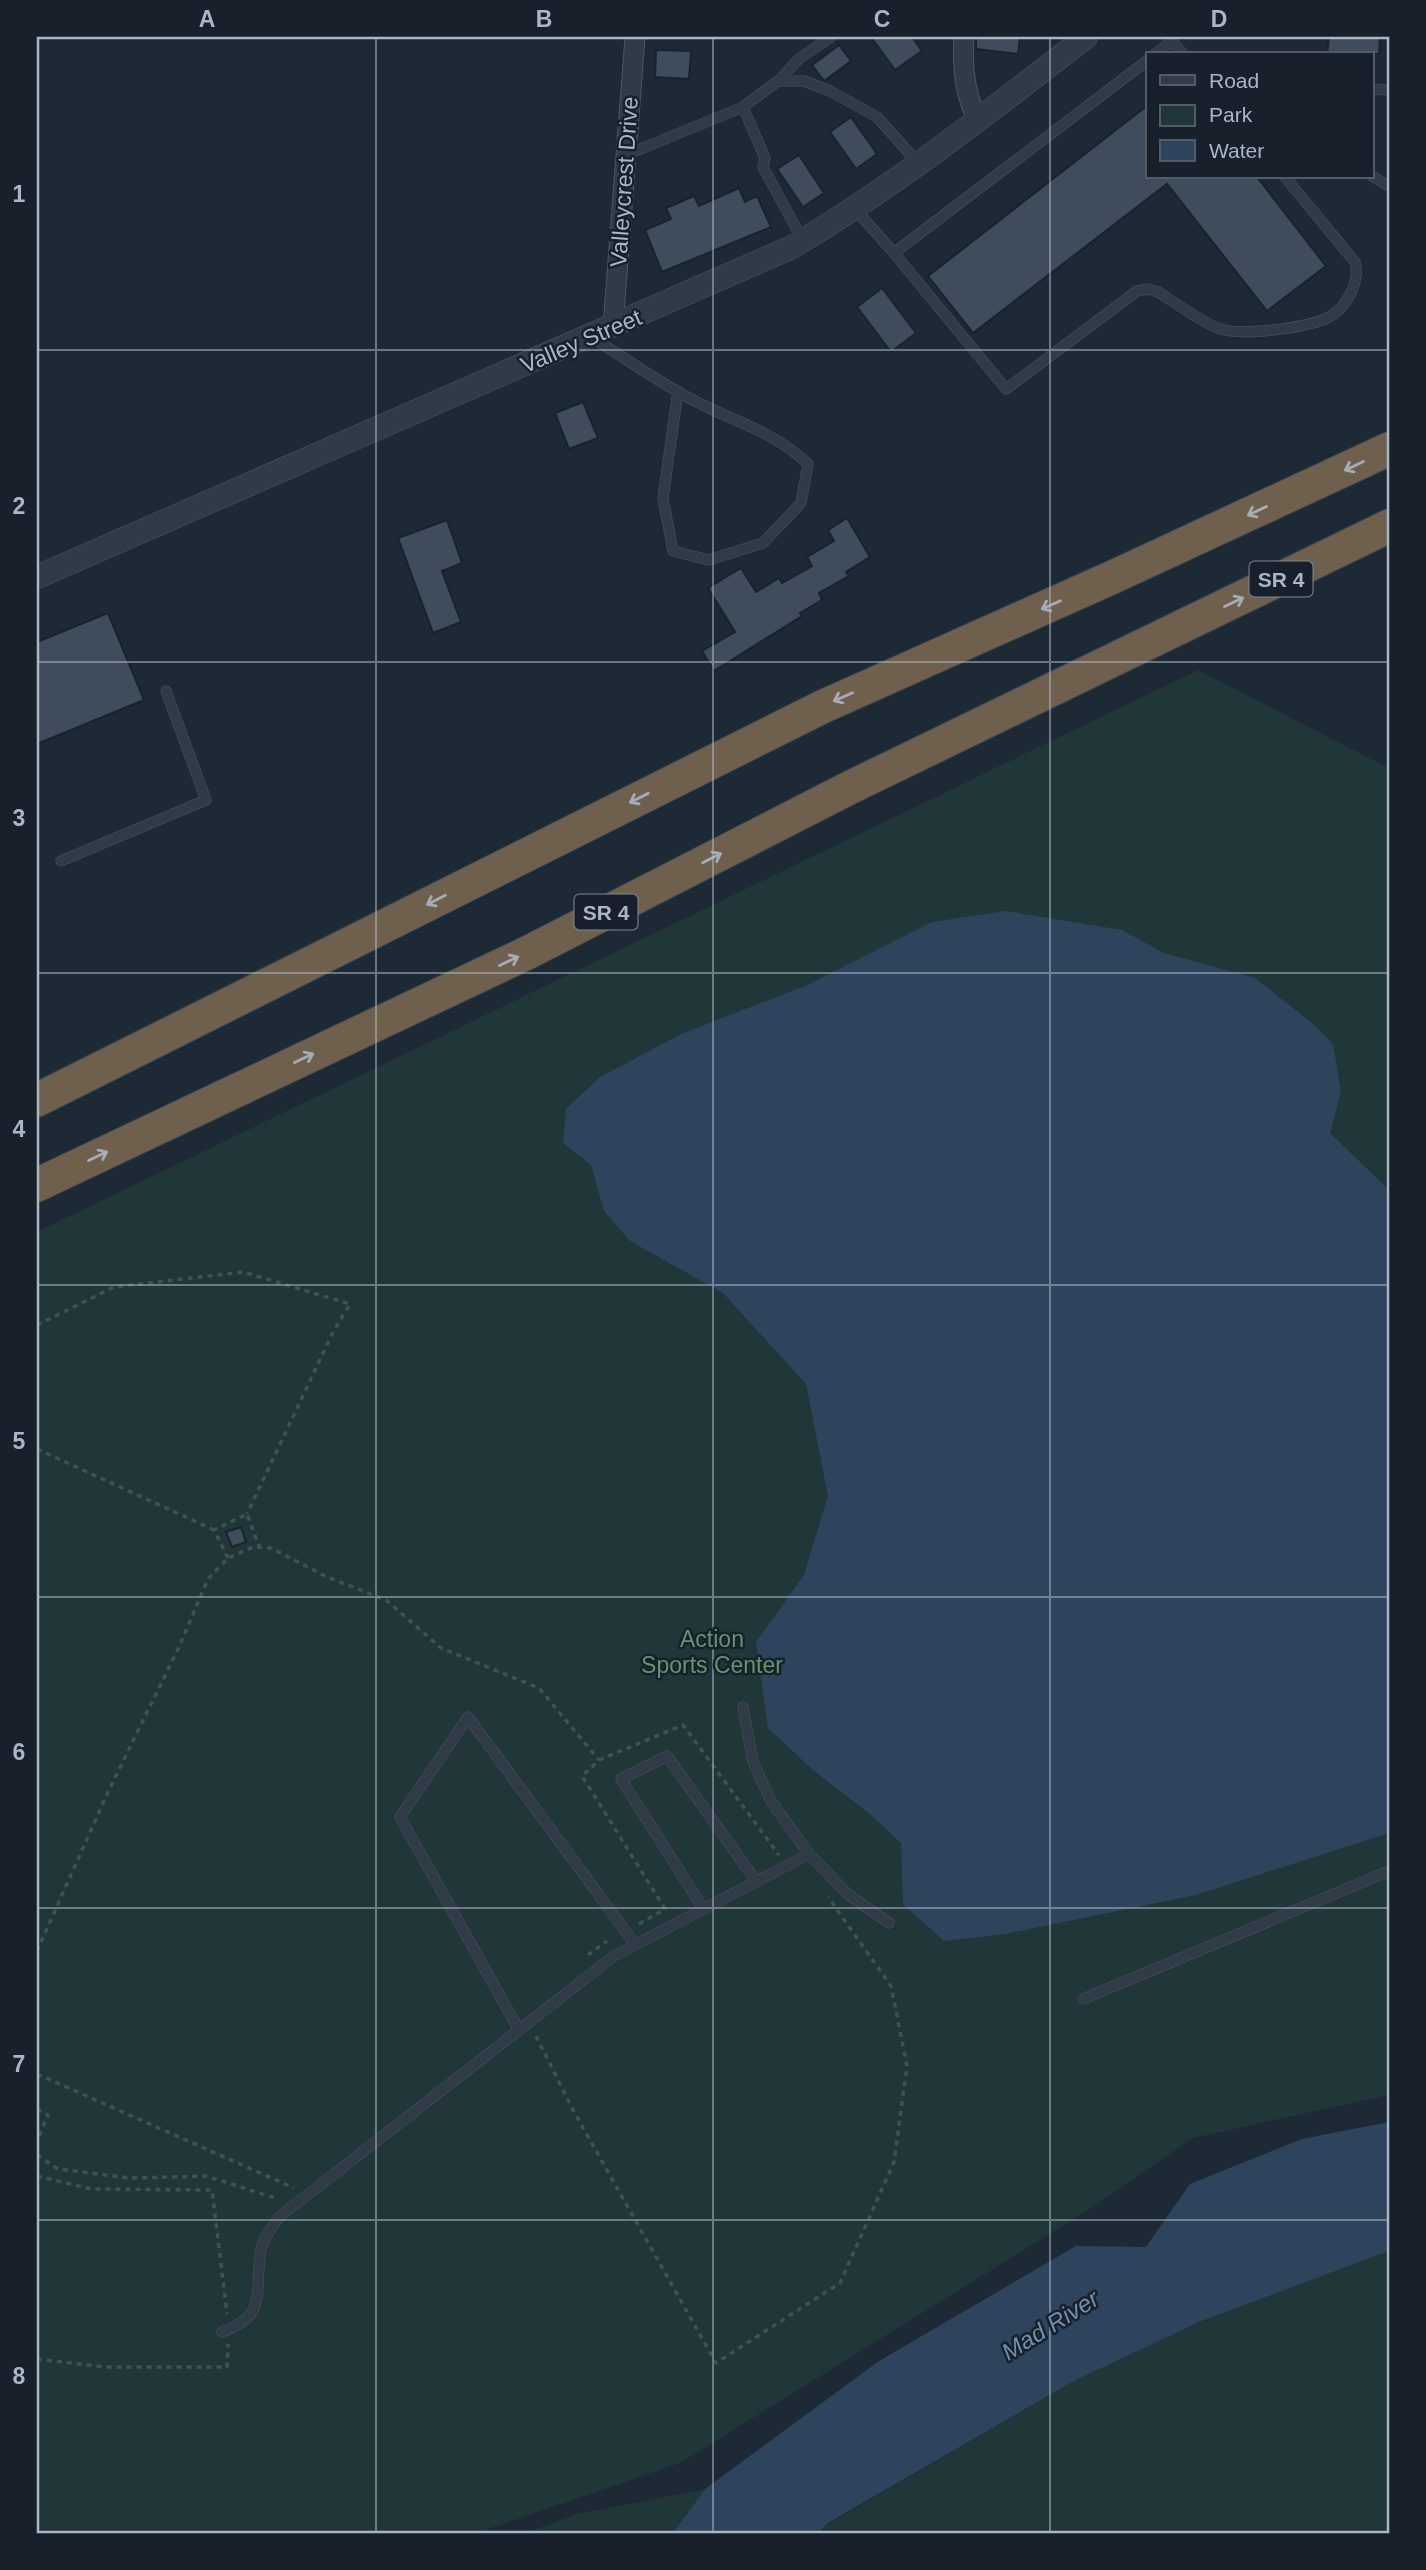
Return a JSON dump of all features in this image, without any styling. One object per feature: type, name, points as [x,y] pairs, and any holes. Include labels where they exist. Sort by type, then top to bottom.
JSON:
[{"type":"highway","points":[[37,1100],[822,707],[1113,577],[1389,449]]},
{"type":"highway","name":"SR 4","points":[[37,1185],[527,953],[849,788],[1389,526]]},
{"type":"street","name":"Valleycrest Drive","points":[[613,327],[635,37]]},
{"type":"street","points":[[964,37],[965,86],[969,104],[978,120]]},
{"type":"street","name":"Valley Street","points":[[37,577],[613,327],[803,240],[919,164],[1086,37]]},
{"type":"lane","points":[[626,155],[743,107],[778,81],[800,58],[831,37]]},
{"type":"lane","points":[[1157,52],[1170,39]]},
{"type":"lane","points":[[894,253],[1146,62]]},
{"type":"lane","points":[[778,81],[804,81],[830,91],[877,117],[919,164]]},
{"type":"lane","points":[[743,107],[765,158],[763,167],[803,240]]},
{"type":"lane","points":[[855,208],[1006,389],[1137,291],[1148,289],[1158,292],[1220,330],[1240,332],[1305,324],[1336,313],[1351,292],[1356,279],[1354,261],[1286,178]]},
{"type":"lane","points":[[590,337],[700,404],[764,431],[792,448],[808,464],[801,503],[763,542],[709,559],[673,551],[663,498],[678,391]]},
{"type":"lane","points":[[61,861],[206,800],[166,691]]},
{"type":"lane","points":[[743,1707],[753,1762],[771,1801],[809,1854],[849,1895],[889,1923]]},
{"type":"lane","points":[[519,2030],[400,1816],[468,1717],[635,1944]]},
{"type":"lane","points":[[703,1908],[621,1779],[667,1756],[756,1881]]},
{"type":"lane","points":[[225,2335],[253,2314],[260,2295],[260,2255],[264,2238],[279,2217],[614,1956],[809,1854]]},
{"type":"lane","points":[[1083,1999],[1389,1871]]},
{"type":"path","points":[[37,1325],[114,1287],[243,1272],[350,1304],[333,1332],[247,1514],[214,1530]]},
{"type":"path","points":[[37,1449],[214,1530],[228,1558]]},
{"type":"path","points":[[247,1514],[260,1547]]},
{"type":"path","points":[[37,1951],[102,1804],[179,1647],[208,1580],[228,1558],[253,1546],[271,1548],[327,1577],[386,1600],[441,1648],[538,1688],[599,1760],[582,1776],[666,1909],[602,1943],[581,1961]]},
{"type":"path","points":[[535,2034],[573,2110],[716,2363],[840,2283],[894,2162],[907,2066],[891,1986],[824,1891]]},
{"type":"path","points":[[37,2074],[296,2189],[289,2194]]},
{"type":"path","points":[[37,2109],[48,2115],[37,2141]]},
{"type":"path","points":[[37,2155],[58,2169],[130,2178],[206,2176],[282,2200],[273,2207]]},
{"type":"path","points":[[37,2176],[91,2189],[212,2190],[228,2316],[236,2311]]},
{"type":"path","points":[[37,2359],[106,2367],[227,2367],[225,2335]]},
{"type":"green space","name":"Action Sports Center","points":[[1198,670],[1389,768],[1389,2095],[1193,2138],[1088,2210],[680,2463],[477,2533],[37,2533],[37,1232]]},
{"type":"green space","points":[[1389,2251],[1389,2533],[818,2533],[828,2524],[1072,2382],[1199,2322]]},
{"type":"green space","points":[[705,2489],[673,2533],[526,2533],[577,2514]]},
{"type":"water","points":[[1005,911],[1122,930],[1164,953],[1255,978],[1312,1023],[1333,1044],[1341,1092],[1330,1133],[1389,1190],[1389,1833],[1196,1895],[1005,1934],[944,1941],[903,1904],[901,1843],[871,1815],[813,1770],[768,1728],[756,1642],[804,1575],[828,1496],[806,1384],[723,1293],[630,1241],[604,1211],[591,1165],[563,1143],[566,1109],[600,1077],[681,1034],[805,986],[932,922]]},
{"type":"water","name":"Mad River","points":[[1389,2122],[1389,2251],[1199,2322],[1072,2382],[828,2523],[818,2533],[673,2533],[705,2489],[879,2361],[1076,2246],[1146,2247],[1190,2184],[1302,2139]]},
{"type":"building","points":[[871,37],[912,37],[922,51],[895,70]]},
{"type":"building","points":[[976,37],[1020,37],[1018,54],[976,49]]},
{"type":"building","points":[[1329,37],[1380,37],[1379,54],[1327,52]]},
{"type":"building","points":[[839,45],[851,61],[824,81],[812,65]]},
{"type":"building","points":[[656,50],[691,51],[689,79],[655,77]]},
{"type":"building","points":[[1146,107],[1146,178],[1258,178],[1326,266],[1267,311],[1167,184],[973,333],[928,276]]},
{"type":"building","points":[[851,117],[877,154],[856,169],[830,132]]},
{"type":"building","points":[[799,155],[824,193],[803,207],[777,169]]},
{"type":"building","points":[[739,188],[745,202],[757,196],[771,227],[662,272],[645,230],[671,219],[666,208],[694,196],[699,206]]},
{"type":"building","points":[[882,288],[916,333],[891,352],[857,307]]},
{"type":"building","points":[[583,402],[598,438],[569,449],[555,413]]},
{"type":"building","points":[[847,518],[870,557],[846,572],[849,576],[819,593],[822,600],[800,613],[802,616],[714,671],[702,651],[735,632],[708,588],[741,568],[756,592],[779,578],[782,583],[812,566],[807,557],[834,541],[828,530]]},
{"type":"building","points":[[447,520],[462,563],[442,571],[461,622],[433,633],[398,538]]},
{"type":"building","points":[[108,613],[144,700],[37,744],[37,642]]},
{"type":"building","points":[[241,1527],[246,1542],[232,1547],[226,1532]]}]
